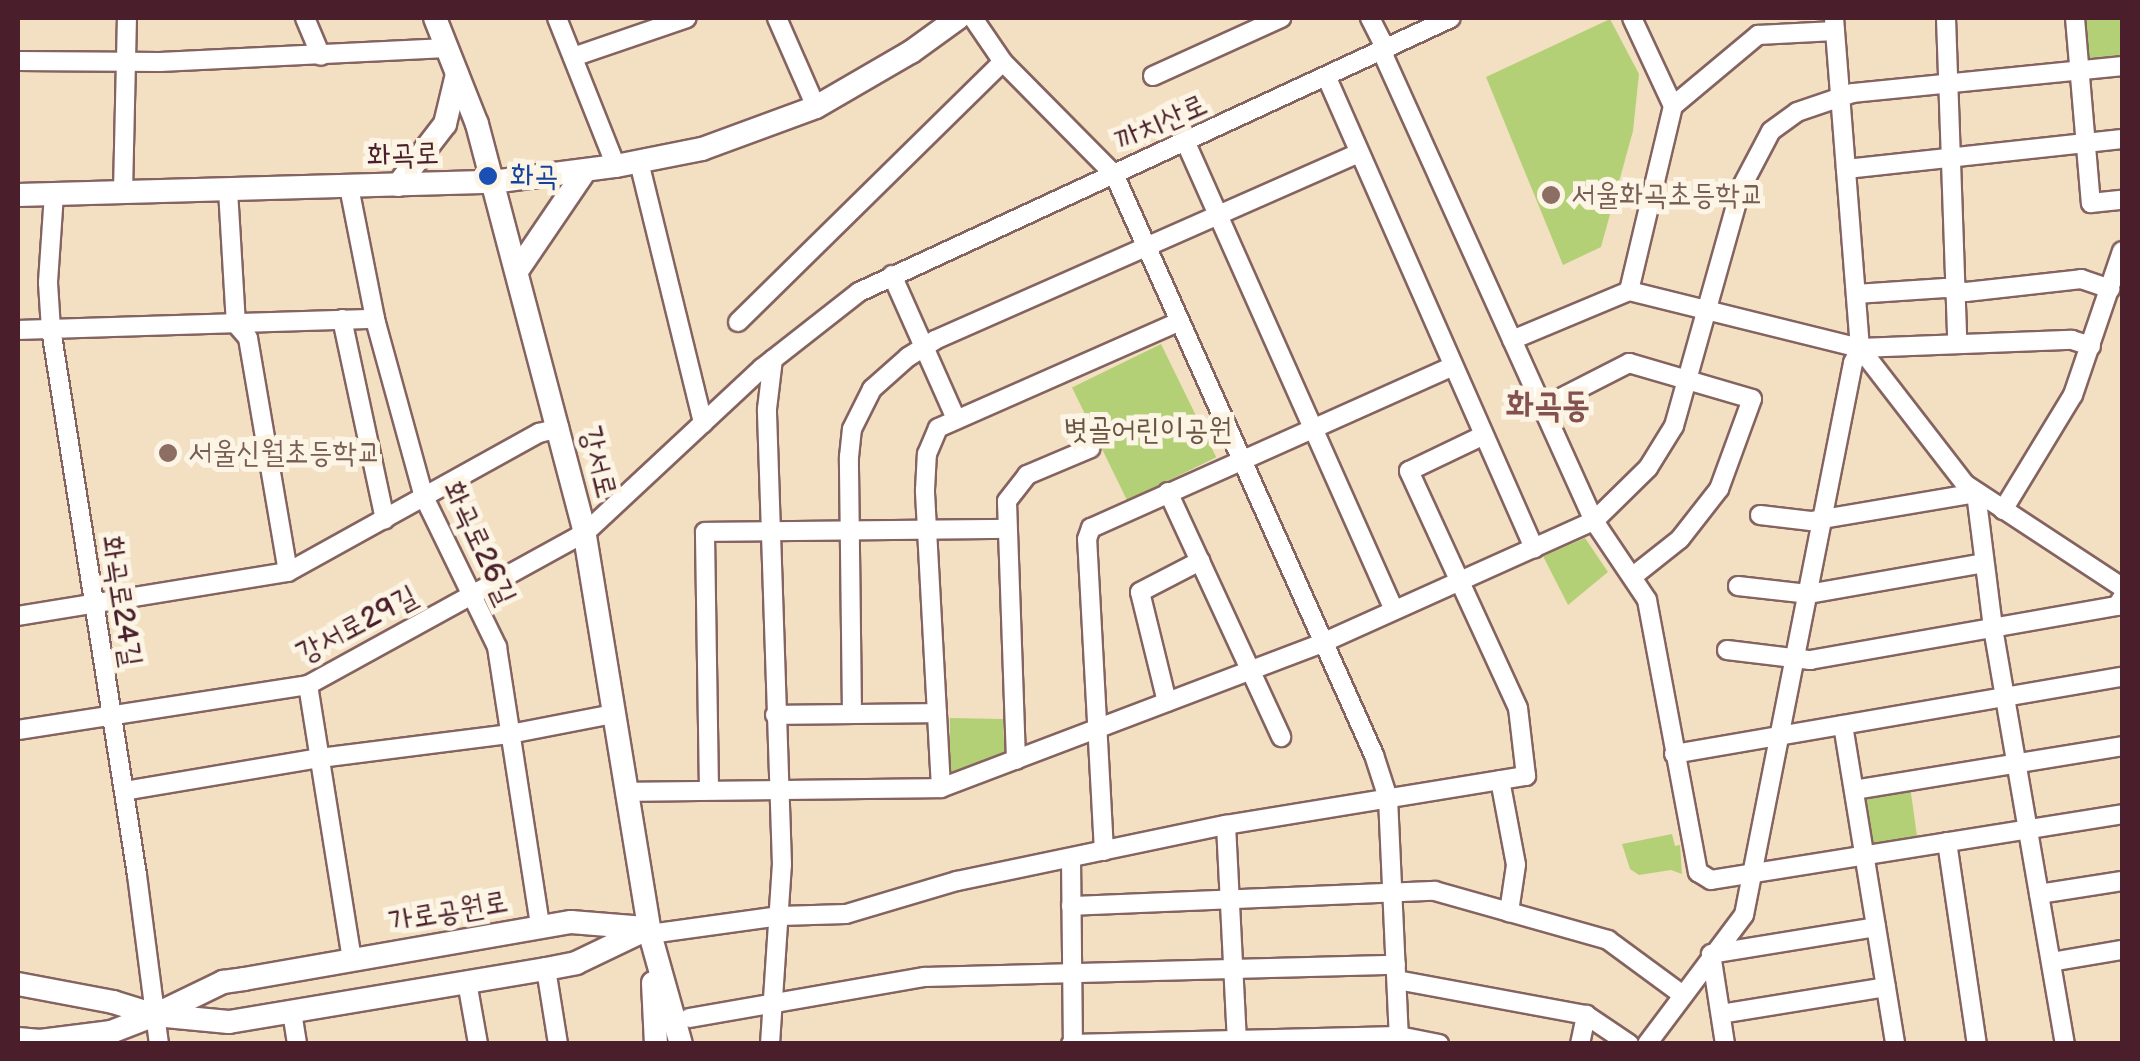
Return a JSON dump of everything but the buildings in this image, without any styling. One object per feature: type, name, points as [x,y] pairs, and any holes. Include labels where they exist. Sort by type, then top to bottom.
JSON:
[{"type":"main road","name":"강서로","points":[[435,18],[492,182],[585,533],[649,931],[681,1044]]},
{"type":"main road","name":"화곡로","points":[[18,195],[492,182],[627,164],[702,149],[816,107],[911,52],[958,18]]},
{"type":"main road","points":[[398,186],[446,124],[457,74]]},
{"type":"main road","points":[[516,271],[585,171]]},
{"type":"main road","name":"가로공원로","points":[[33,1041],[111,1032],[223,982],[571,922],[649,931]]},
{"type":"main road","name":"강서로","points":[[649,931],[656,1044]]},
{"type":"main road","name":"가로공원로","points":[[18,984],[113,1002],[154,1015],[230,1022],[576,963],[649,931]]},
{"type":"street","points":[[123,192],[127,18]]},
{"type":"street","points":[[304,18],[320,56]]},
{"type":"street","points":[[557,18],[627,164],[702,423]]},
{"type":"street","points":[[573,57],[687,18]]},
{"type":"street","points":[[777,18],[816,107]]},
{"type":"street","points":[[973,18],[1003,62],[1114,174],[1374,755],[1388,798],[1399,1040]]},
{"type":"street","points":[[1153,76],[1281,18]]},
{"type":"street","points":[[1370,18],[1594,521],[1647,600],[1698,872],[1712,880],[2122,814]]},
{"type":"street","name":"까치산로","points":[[585,533],[773,359],[859,292],[1451,18]]},
{"type":"street","points":[[1632,18],[1673,106]]},
{"type":"street","points":[[1746,18],[1758,35]]},
{"type":"street","points":[[1946,18],[1957,341]]},
{"type":"street","points":[[2075,18],[2091,202],[2122,200]]},
{"type":"street","points":[[1629,291],[1673,106],[1758,35],[1835,24],[1860,348],[1853,363],[1744,915],[1647,1044]]},
{"type":"street","points":[[18,61],[124,62],[447,48]]},
{"type":"street","points":[[738,322],[1003,62]]},
{"type":"street","points":[[625,792],[941,788],[1322,642],[1594,521],[1648,468],[1674,426],[1741,188],[1771,130],[1798,112],[1852,93],[2122,66]]},
{"type":"street","points":[[1327,78],[1451,367],[1534,548]]},
{"type":"street","points":[[1846,169],[2122,140]]},
{"type":"street","points":[[1186,143],[1316,427],[1394,610]]},
{"type":"street","points":[[852,714],[852,429],[872,389],[922,346],[1359,153]]},
{"type":"street","name":"화곡로26길","points":[[349,187],[375,319],[424,497],[474,594],[496,647],[540,926]]},
{"type":"street","points":[[228,190],[236,324],[248,338],[288,572]]},
{"type":"street","name":"화곡로24길","points":[[54,194],[48,282],[51,329],[124,790],[159,1044]]},
{"type":"street","points":[[2003,510],[2073,395],[2122,251]]},
{"type":"street","points":[[892,275],[956,419]]},
{"type":"street","points":[[1856,294],[1955,291],[2081,278],[2110,289]]},
{"type":"street","points":[[1512,340],[1629,291],[1860,348],[1957,341],[2072,340],[2092,346]]},
{"type":"street","points":[[18,330],[375,319]]},
{"type":"street","points":[[342,320],[385,518]]},
{"type":"street","points":[[941,788],[926,454],[938,428],[1178,322]]},
{"type":"street","points":[[1860,348],[1976,493],[2122,587]]},
{"type":"street","points":[[770,1044],[780,916],[767,409],[773,359]]},
{"type":"street","points":[[1541,408],[1629,363],[1752,400],[1719,489],[1680,539],[1632,577]]},
{"type":"street","points":[[1104,851],[1094,730],[1087,539],[1090,528],[1451,367]]},
{"type":"street","points":[[18,616],[288,572],[539,433],[559,428]]},
{"type":"street","points":[[649,931],[780,916],[846,914],[957,881],[1226,826],[1526,776],[1518,708],[1410,471],[1484,434]]},
{"type":"street","points":[[1016,760],[1007,501],[1026,476],[1091,448]]},
{"type":"street","points":[[1168,492],[1281,737]]},
{"type":"street","points":[[1760,516],[1823,519],[1976,493]]},
{"type":"street","points":[[1976,493],[2004,697],[2064,1044]]},
{"type":"street","points":[[709,790],[706,532],[1006,529]]},
{"type":"street","name":"강서로29길","points":[[18,730],[308,685],[585,533]]},
{"type":"street","points":[[1167,702],[1140,592],[1200,561]]},
{"type":"street","points":[[1738,586],[1808,594],[1983,563]]},
{"type":"street","points":[[1726,650],[1796,660],[2117,606],[2122,598]]},
{"type":"street","points":[[1674,754],[2122,677]]},
{"type":"street","points":[[308,685],[352,960]]},
{"type":"street","points":[[775,715],[937,712]]},
{"type":"street","points":[[124,790],[320,758],[510,734],[613,714]]},
{"type":"street","points":[[1843,725],[1895,1044]]},
{"type":"street","points":[[1854,790],[2122,746]]},
{"type":"street","points":[[1500,780],[1516,865],[1509,912]]},
{"type":"street","points":[[1226,826],[1237,1040]]},
{"type":"street","points":[[1947,842],[1977,1044]]},
{"type":"street","points":[[1070,858],[1072,1043],[1399,1040],[1439,1044]]},
{"type":"street","points":[[2039,894],[2122,881]]},
{"type":"street","points":[[1072,906],[1434,891],[1608,940],[1683,995]]},
{"type":"street","points":[[1711,954],[1876,927]]},
{"type":"street","points":[[2050,962],[2122,950]]},
{"type":"street","points":[[1711,954],[1726,1044]]},
{"type":"street","points":[[688,1018],[924,977],[1233,966],[1396,972],[1586,1016],[1629,1044]]},
{"type":"street","points":[[546,968],[558,1044]]},
{"type":"street","points":[[467,982],[478,1044]]},
{"type":"street","points":[[1721,1014],[1886,988]]},
{"type":"street","points":[[292,1012],[297,1044]]},
{"type":"street","points":[[1580,1044],[1586,1016]]},
{"type":"green space","points":[[2083,18],[2122,18],[2122,55],[2086,59]]},
{"type":"green space","points":[[1610,19],[1639,74],[1633,131],[1601,247],[1563,265],[1486,77]]},
{"type":"green space","name":"볏골어린이공원","points":[[1161,344],[1216,457],[1127,501],[1072,387]]},
{"type":"green space","points":[[1585,538],[1608,572],[1568,605],[1543,556]]},
{"type":"green space","points":[[950,718],[1003,719],[1005,757],[949,774]]},
{"type":"green space","points":[[1910,786],[1918,840],[1870,847],[1862,793]]},
{"type":"green space","points":[[1672,834],[1675,846],[1680,845],[1682,874],[1671,870],[1639,875],[1630,869],[1622,844]]},
{"type":"place","name":"화곡","points":[[488,176]]},
{"type":"place","name":"서울화곡초등학교","points":[[1551,195]]},
{"type":"place","name":"서울신월초등학교","points":[[168,453]]},
{"type":"district","name":"화곡동","points":[[1548,406]]}]
